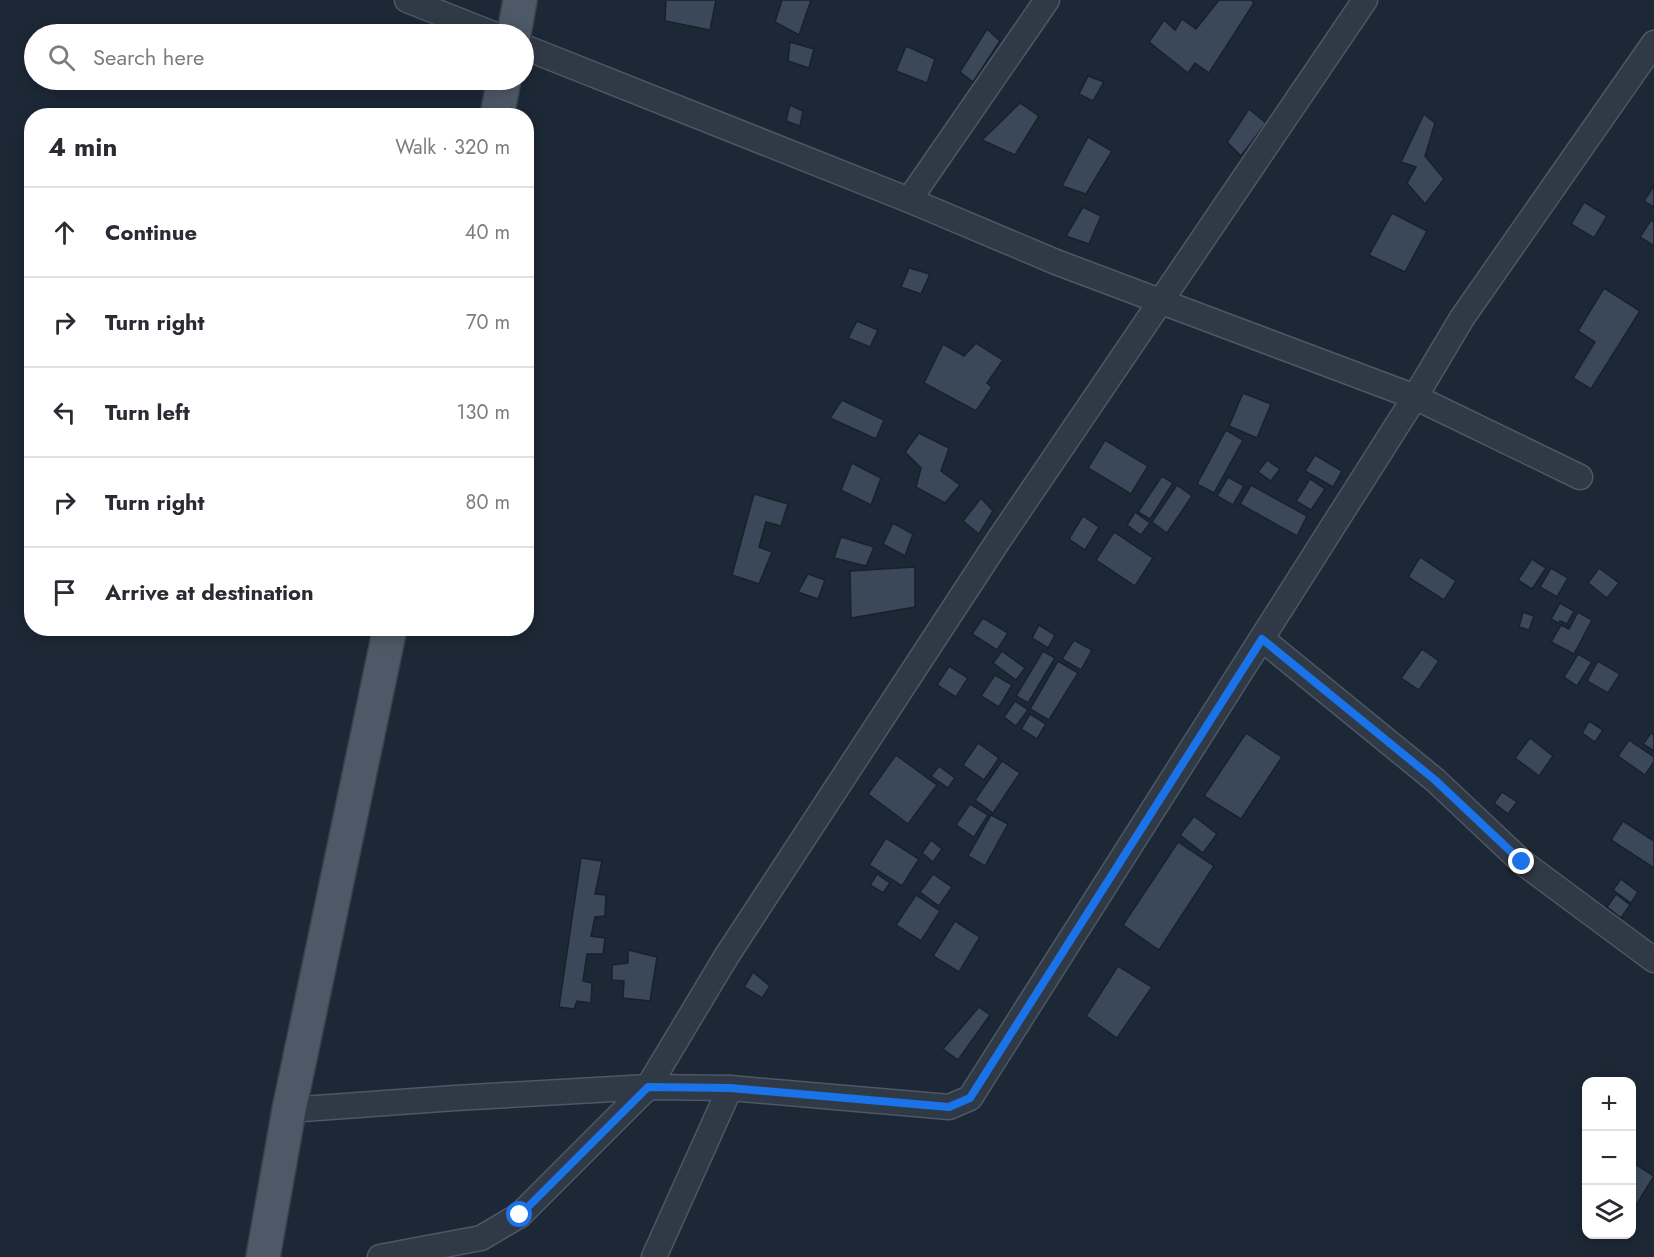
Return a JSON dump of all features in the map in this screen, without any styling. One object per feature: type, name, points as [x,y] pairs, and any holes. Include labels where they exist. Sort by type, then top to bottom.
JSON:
[{"type":"main road","points":[[516,24],[520,0]]},
{"type":"main road","points":[[499,108],[502,90]]},
{"type":"main road","points":[[262,1257],[289,1110],[388,636]]},
{"type":"street","points":[[407,0],[468,24]]},
{"type":"street","points":[[909,201],[1047,0]]},
{"type":"street","points":[[380,1257],[481,1238],[520,1215],[648,1087],[726,957],[996,544],[1365,0]]},
{"type":"street","points":[[289,1110],[648,1087],[730,1088],[949,1107],[970,1098],[1415,397],[1462,318],[1654,44]]},
{"type":"street","points":[[534,51],[1056,262],[1415,397],[1580,477]]},
{"type":"street","points":[[1262,639],[1435,780],[1522,862],[1654,960]]},
{"type":"street","points":[[654,1257],[730,1088]]},
{"type":"building","points":[[666,0],[716,0],[710,30],[665,21]]},
{"type":"building","points":[[782,0],[811,0],[799,35],[775,22]]},
{"type":"building","points":[[1219,0],[1251,0],[1254,3],[1209,73],[1195,63],[1188,73],[1149,42],[1164,20],[1175,30],[1182,19],[1196,29]]},
{"type":"building","points":[[987,29],[1000,41],[973,82],[960,72]]},
{"type":"building","points":[[790,42],[814,49],[809,68],[788,61]]},
{"type":"building","points":[[906,46],[935,59],[927,83],[896,71]]},
{"type":"building","points":[[1088,76],[1104,82],[1093,101],[1079,94]]},
{"type":"building","points":[[1020,103],[1039,116],[1015,155],[982,140]]},
{"type":"building","points":[[790,105],[803,111],[800,126],[786,121]]},
{"type":"building","points":[[1249,109],[1266,123],[1241,156],[1227,142]]},
{"type":"building","points":[[1424,114],[1435,123],[1425,156],[1444,179],[1425,204],[1407,183],[1416,167],[1401,162]]},
{"type":"building","points":[[1088,137],[1112,151],[1086,194],[1062,186]]},
{"type":"building","points":[[1654,186],[1654,207],[1644,201]]},
{"type":"building","points":[[1584,202],[1607,216],[1594,238],[1571,224]]},
{"type":"building","points":[[1083,207],[1101,216],[1089,244],[1066,236]]},
{"type":"building","points":[[1392,213],[1427,231],[1405,272],[1369,255]]},
{"type":"building","points":[[1651,220],[1654,222],[1654,246],[1640,237]]},
{"type":"building","points":[[909,268],[930,274],[921,294],[901,287]]},
{"type":"building","points":[[1604,288],[1640,311],[1591,389],[1573,378],[1595,342],[1578,331]]},
{"type":"building","points":[[857,321],[878,330],[870,347],[848,338]]},
{"type":"building","points":[[976,343],[1003,360],[987,383],[992,387],[976,411],[924,383],[943,344],[964,356]]},
{"type":"building","points":[[1243,393],[1271,404],[1257,438],[1229,426]]},
{"type":"building","points":[[842,400],[884,420],[876,439],[830,418]]},
{"type":"building","points":[[1226,430],[1243,440],[1214,493],[1197,484]]},
{"type":"building","points":[[919,433],[949,448],[941,471],[960,485],[945,503],[916,487],[921,468],[905,452]]},
{"type":"building","points":[[1105,440],[1148,466],[1131,494],[1088,468]]},
{"type":"building","points":[[1315,455],[1342,471],[1333,487],[1305,471]]},
{"type":"building","points":[[1267,460],[1280,469],[1271,481],[1258,472]]},
{"type":"building","points":[[852,463],[881,478],[871,505],[841,490]]},
{"type":"building","points":[[1162,476],[1173,483],[1150,519],[1138,512]]},
{"type":"building","points":[[1228,477],[1244,486],[1233,505],[1217,496]]},
{"type":"building","points":[[1310,479],[1325,489],[1311,510],[1296,501]]},
{"type":"building","points":[[1177,485],[1192,496],[1167,533],[1152,522]]},
{"type":"building","points":[[1251,485],[1307,516],[1297,536],[1240,504]]},
{"type":"building","points":[[754,494],[788,504],[781,526],[766,522],[759,547],[772,552],[759,584],[732,575]]},
{"type":"building","points":[[981,498],[993,511],[979,534],[963,521]]},
{"type":"building","points":[[1135,512],[1150,523],[1141,535],[1127,525]]},
{"type":"building","points":[[1083,516],[1099,527],[1085,550],[1069,539]]},
{"type":"building","points":[[893,523],[913,534],[905,556],[883,544]]},
{"type":"building","points":[[1114,532],[1153,558],[1135,586],[1096,560]]},
{"type":"building","points":[[841,537],[874,547],[866,566],[834,558]]},
{"type":"building","points":[[1420,557],[1456,581],[1444,600],[1408,577]]},
{"type":"building","points":[[1532,559],[1546,568],[1532,589],[1518,580]]},
{"type":"building","points":[[915,567],[915,607],[851,618],[850,571]]},
{"type":"building","points":[[1551,568],[1568,578],[1557,597],[1540,587]]},
{"type":"building","points":[[1599,568],[1619,583],[1607,598],[1588,583]]},
{"type":"building","points":[[808,574],[825,580],[818,599],[798,592]]},
{"type":"building","points":[[1560,603],[1574,611],[1567,624],[1551,619]]},
{"type":"building","points":[[1523,612],[1534,616],[1529,630],[1519,627]]},
{"type":"building","points":[[1578,612],[1592,620],[1574,654],[1551,642],[1561,625],[1569,629]]},
{"type":"building","points":[[983,618],[1008,633],[997,650],[972,634]]},
{"type":"building","points":[[1039,625],[1055,635],[1048,648],[1032,638]]},
{"type":"building","points":[[1074,640],[1092,650],[1081,670],[1062,659]]},
{"type":"building","points":[[1422,649],[1439,661],[1419,690],[1401,678]]},
{"type":"building","points":[[1002,651],[1025,668],[1016,680],[993,663]]},
{"type":"building","points":[[1043,651],[1055,658],[1028,703],[1016,696]]},
{"type":"building","points":[[1578,654],[1592,662],[1577,686],[1564,677]]},
{"type":"building","points":[[1058,661],[1078,673],[1049,720],[1030,709]]},
{"type":"building","points":[[1598,661],[1620,674],[1608,693],[1587,681]]},
{"type":"building","points":[[949,666],[968,678],[956,697],[937,685]]},
{"type":"building","points":[[995,675],[1012,685],[999,707],[981,696]]},
{"type":"building","points":[[1015,701],[1028,710],[1016,726],[1004,717]]},
{"type":"building","points":[[1030,714],[1046,724],[1037,739],[1021,729]]},
{"type":"building","points":[[1589,721],[1603,730],[1595,742],[1582,733]]},
{"type":"building","points":[[1246,733],[1282,757],[1241,819],[1204,796]]},
{"type":"building","points":[[1651,733],[1654,735],[1654,751],[1643,744]]},
{"type":"building","points":[[1530,738],[1553,756],[1539,776],[1515,758]]},
{"type":"building","points":[[1629,740],[1654,757],[1654,762],[1645,775],[1618,756]]},
{"type":"building","points":[[978,743],[999,758],[984,780],[963,765]]},
{"type":"building","points":[[896,755],[937,785],[908,824],[868,794]]},
{"type":"building","points":[[1002,761],[1020,773],[993,813],[975,800]]},
{"type":"building","points":[[939,766],[955,778],[948,788],[931,776]]},
{"type":"building","points":[[1502,792],[1517,802],[1508,814],[1494,803]]},
{"type":"building","points":[[970,804],[988,815],[974,837],[956,825]]},
{"type":"building","points":[[991,815],[1008,824],[985,866],[968,856]]},
{"type":"building","points":[[1194,816],[1217,834],[1203,853],[1180,835]]},
{"type":"building","points":[[1623,821],[1654,841],[1654,868],[1611,840]]},
{"type":"building","points":[[886,838],[919,859],[902,886],[869,865]]},
{"type":"building","points":[[931,840],[942,849],[933,862],[922,853]]},
{"type":"building","points":[[1178,842],[1214,866],[1159,950],[1123,925]]},
{"type":"building","points":[[581,858],[602,861],[595,894],[606,895],[605,916],[595,917],[591,936],[605,938],[603,954],[587,954],[583,981],[592,983],[591,1003],[577,1001],[574,1009],[559,1007]]},
{"type":"building","points":[[877,874],[890,883],[883,893],[870,885]]},
{"type":"building","points":[[933,874],[952,887],[939,906],[920,892]]},
{"type":"building","points":[[1621,879],[1638,892],[1631,903],[1613,890]]},
{"type":"building","points":[[1616,894],[1630,905],[1621,918],[1607,907]]},
{"type":"building","points":[[916,895],[940,911],[921,941],[896,925]]},
{"type":"building","points":[[955,921],[980,937],[959,972],[933,956]]},
{"type":"building","points":[[628,950],[657,957],[650,1001],[623,998],[624,981],[612,980],[612,965],[628,963]]},
{"type":"building","points":[[1118,966],[1152,987],[1117,1038],[1086,1016]]},
{"type":"building","points":[[753,972],[770,986],[762,998],[744,987]]},
{"type":"building","points":[[979,1007],[990,1015],[958,1060],[943,1049]]},
{"type":"building","points":[[1636,1165],[1654,1176],[1636,1205]]},
{"type":"route","points":[[520,1215],[648,1087],[730,1088],[949,1107],[970,1098],[1262,639],[1435,780],[1522,862]]}]
